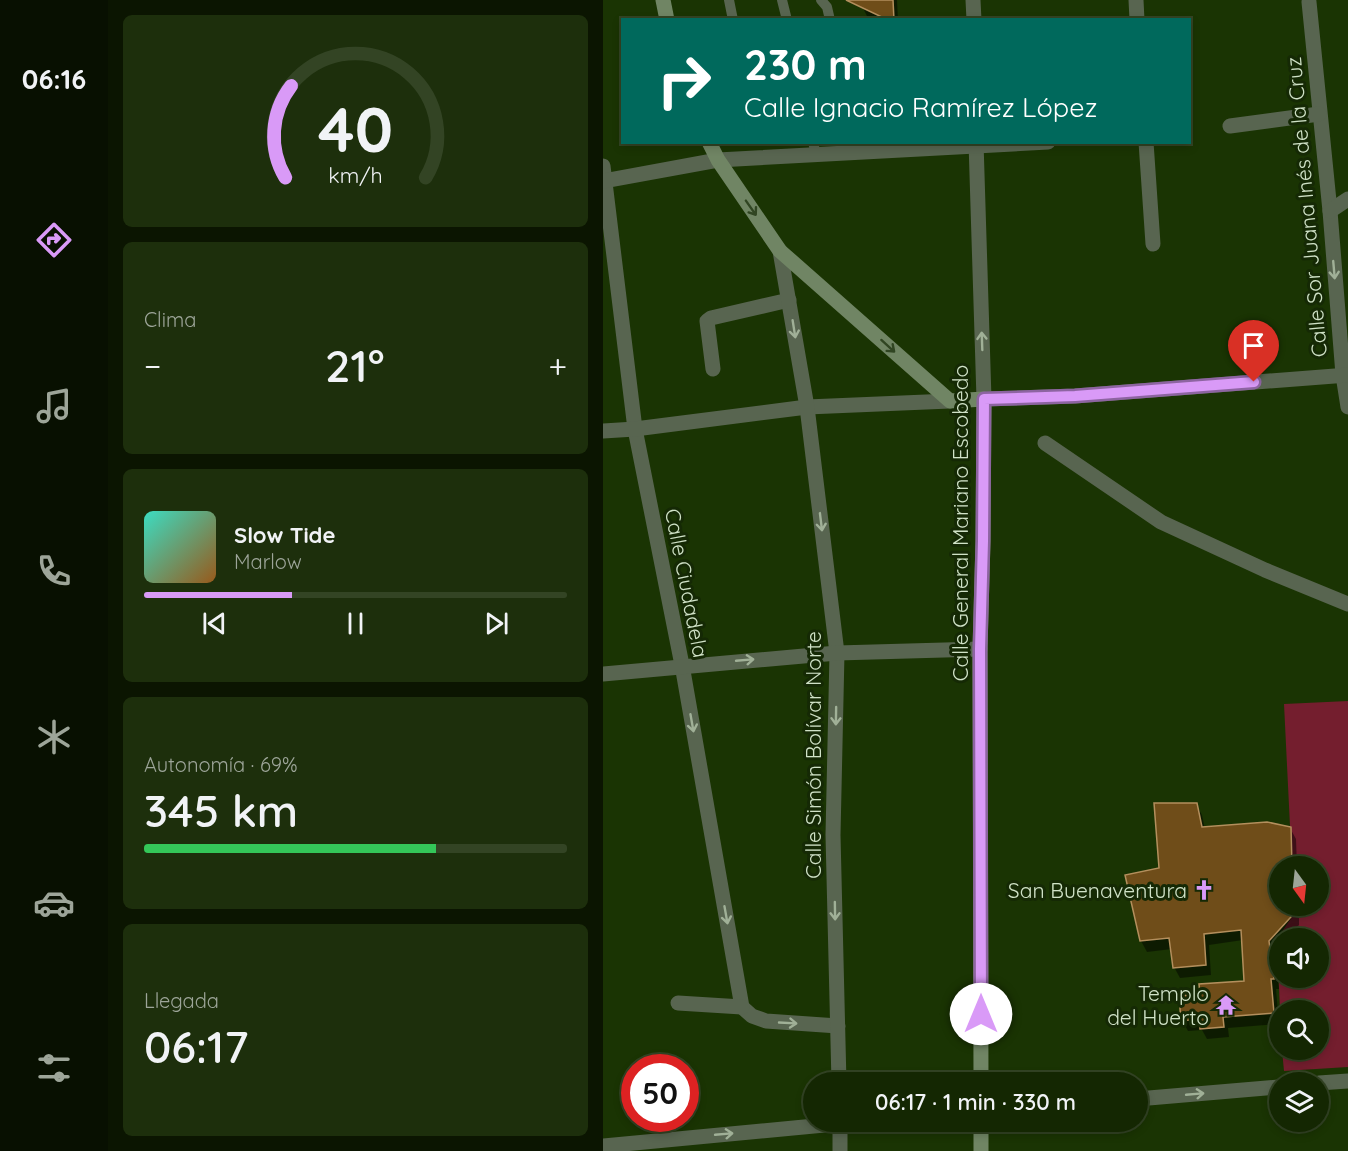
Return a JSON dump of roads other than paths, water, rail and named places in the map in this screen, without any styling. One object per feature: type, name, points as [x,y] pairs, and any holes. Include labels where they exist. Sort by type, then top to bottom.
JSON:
[{"type":"main road","points":[[663,0],[667,18]]},
{"type":"main road","points":[[710,144],[718,160],[780,251],[950,401],[984,399]]},
{"type":"main road","name":"Calle General Mariano Escobedo","points":[[981,1072],[980,649],[984,399]]},
{"type":"main road","points":[[981,1132],[981,1151]]},
{"type":"street","points":[[973,0],[973,18]]},
{"type":"street","points":[[1136,0],[1137,18]]},
{"type":"street","name":"Calle Sor Juana Inés de la Cruz","points":[[1309,2],[1348,407]]},
{"type":"street","points":[[1230,126],[1319,114]]},
{"type":"street","points":[[603,176],[814,149],[1000,144]]},
{"type":"street","points":[[1146,144],[1153,244]]},
{"type":"street","name":"Calle General Mariano Escobedo","points":[[976,145],[984,399]]},
{"type":"street","name":"Calle Ciudadela","points":[[603,176],[635,429],[683,666],[742,1007]]},
{"type":"street","points":[[1330,211],[1348,199]]},
{"type":"street","name":"Calle Simón Bolívar Norte","points":[[780,251],[807,407],[837,653],[833,835],[839,1072]]},
{"type":"street","points":[[713,369],[707,321],[711,318],[789,300]]},
{"type":"street","points":[[984,399],[1075,396],[1345,375]]},
{"type":"street","points":[[603,431],[807,407],[950,401]]},
{"type":"street","points":[[1045,443],[1161,522],[1265,570],[1348,604]]},
{"type":"street","points":[[603,674],[837,653],[980,649]]},
{"type":"street","points":[[678,1003],[742,1007],[752,1016],[766,1022],[838,1026]]},
{"type":"street","points":[[1329,1082],[1348,1081]]},
{"type":"street","points":[[1148,1098],[1269,1088]]},
{"type":"street","points":[[603,1146],[803,1127]]},
{"type":"street","points":[[840,1132],[840,1151]]},
{"type":"lane","points":[[729,0],[733,18]]},
{"type":"lane","points":[[782,0],[786,18]]},
{"type":"lane","points":[[821,0],[827,7],[830,18]]},
{"type":"place","name":"San Buenaventura","points":[[1204,890]]},
{"type":"place","name":"Templo del Huerto","points":[[1226,1005]]}]
